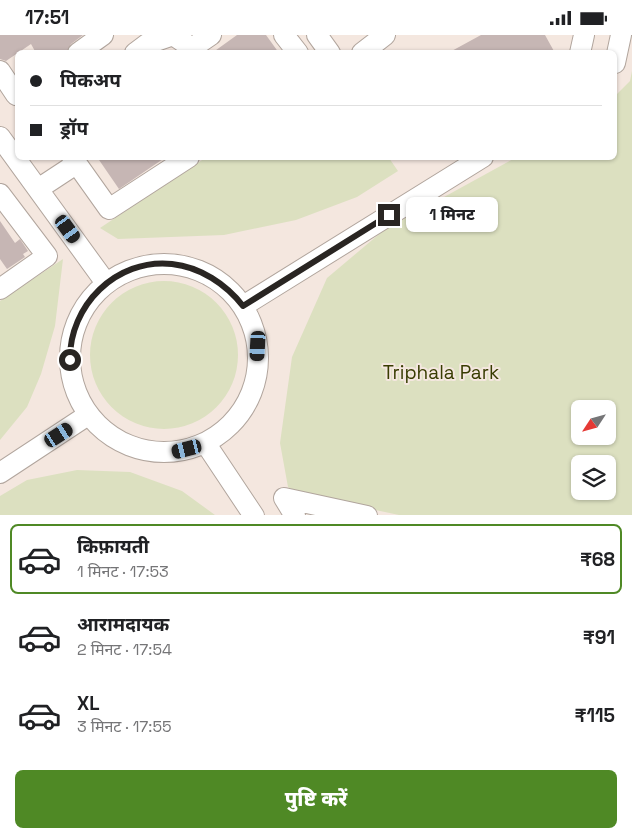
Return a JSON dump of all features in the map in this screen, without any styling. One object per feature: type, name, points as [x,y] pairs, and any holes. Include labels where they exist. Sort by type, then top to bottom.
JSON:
[{"type":"street","points":[[82,50],[103,35]]},
{"type":"street","points":[[139,50],[147,44],[172,35],[194,50],[211,35]]},
{"type":"street","points":[[284,35],[296,50]]},
{"type":"street","points":[[317,35],[328,50]]},
{"type":"street","points":[[366,50],[385,35]]},
{"type":"street","points":[[581,50],[584,35]]},
{"type":"street","points":[[617,54],[621,35]]},
{"type":"street","points":[[0,71],[15,94]]},
{"type":"street","points":[[0,138],[15,158]]},
{"type":"street","points":[[16,160],[106,283]]},
{"type":"street","points":[[38,189],[74,161],[109,209],[184,160]]},
{"type":"street","points":[[243,306],[478,160]]},
{"type":"street","points":[[0,194],[47,255],[0,289]]},
{"type":"street","points":[[150,264],[172,264],[206,273],[236,297],[243,306],[250,319],[258,346],[257,379],[239,417],[206,444],[168,453],[127,445],[88,415],[78,398],[71,373],[70,347],[76,324],[86,305],[106,283],[130,269],[150,264]]},
{"type":"street","points":[[0,473],[88,415]]},
{"type":"street","points":[[206,444],[254,515]]},
{"type":"street","points":[[295,515],[284,498],[367,515]]},
{"type":"green space","name":"Triphala Park","points":[[632,71],[632,515],[399,515],[300,494],[288,487],[280,443],[292,357],[327,278],[384,230],[511,160],[617,160],[617,94],[630,81]]},
{"type":"green space","points":[[202,160],[390,160],[398,171],[357,197],[296,220],[224,235],[118,239],[100,228]]},
{"type":"green space","points":[[63,259],[55,326],[41,374],[27,407],[0,440],[0,301]]},
{"type":"green space","points":[[164,281],[179,282],[192,286],[217,302],[233,327],[237,340],[237,370],[233,383],[217,408],[192,424],[179,428],[164,429],[149,428],[136,424],[111,408],[95,383],[91,370],[90,355],[91,340],[95,327],[111,302],[136,286],[149,282]]},
{"type":"green space","points":[[77,470],[130,472],[182,491],[215,515],[0,515],[0,496],[27,480]]},
{"type":"building","points":[[0,35],[83,35],[71,44],[68,50],[34,50],[31,44],[22,50],[15,50],[15,55],[6,61],[0,59]]},
{"type":"building","points":[[237,35],[266,35],[277,50],[216,50]]},
{"type":"building","points":[[481,35],[545,35],[553,50],[454,50]]},
{"type":"building","points":[[99,160],[162,160],[119,189]]},
{"type":"building","points":[[0,221],[15,243],[20,239],[28,251],[23,254],[25,257],[7,269],[0,259]]},
{"type":"route","points":[[70,360],[70,347],[76,324],[86,305],[106,283],[130,269],[150,264],[172,264],[206,273],[236,297],[243,306],[389,215]]}]
